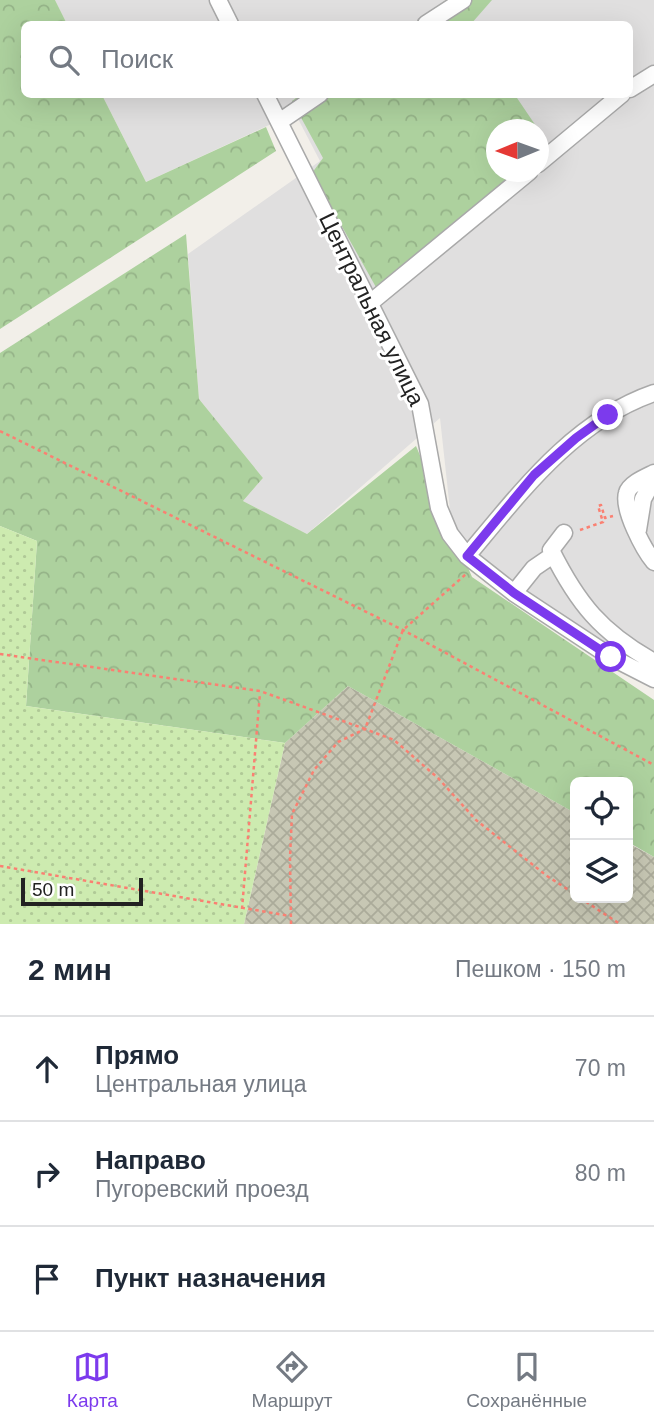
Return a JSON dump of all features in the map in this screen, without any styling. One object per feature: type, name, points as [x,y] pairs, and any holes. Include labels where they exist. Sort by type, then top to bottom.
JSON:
[{"type":"street","points":[[218,0],[228,21]]},
{"type":"street","points":[[431,21],[463,0]]},
{"type":"street","points":[[633,87],[654,74]]},
{"type":"street","name":"Центральная улица","points":[[267,98],[420,404],[439,508],[450,534],[471,560],[514,593],[590,644],[654,679]]},
{"type":"street","points":[[279,121],[314,98]]},
{"type":"street","points":[[549,155],[617,98]]},
{"type":"street","points":[[370,303],[517,182]]},
{"type":"street","points":[[471,560],[534,475],[576,438],[633,400],[654,393]]},
{"type":"street","points":[[654,473],[627,492],[629,512],[638,536],[654,562]]},
{"type":"street","points":[[638,536],[643,499],[654,479]]},
{"type":"street","points":[[564,533],[551,547],[568,584],[588,612],[616,637],[654,662]]},
{"type":"street","points":[[514,593],[534,568],[553,555]]},
{"type":"path","points":[[0,431],[403,631],[654,765]]},
{"type":"path","points":[[581,529],[603,522],[598,506],[601,505],[605,518],[609,517]]},
{"type":"path","points":[[291,924],[292,814],[314,770],[330,751],[338,742],[365,729],[403,631],[471,560]]},
{"type":"path","points":[[0,654],[261,691],[394,740],[438,778],[476,820],[570,891]]},
{"type":"path","points":[[242,909],[261,691]]},
{"type":"path","points":[[0,866],[292,916]]},
{"type":"path","points":[[588,903],[620,924]]},
{"type":"shaded area","points":[[55,0],[654,0],[654,672],[562,619],[480,559],[456,532],[451,519],[440,418],[307,534],[243,501],[263,478],[199,399],[188,254],[320,161],[295,113],[146,182],[104,98],[633,98],[633,21],[66,21]]},
{"type":"shaded area","points":[[348,686],[570,810],[570,903],[633,903],[633,846],[654,857],[654,924],[244,924],[285,743]]},
{"type":"green space","points":[[0,0],[55,0],[66,21],[21,21],[21,98],[104,98],[146,182],[266,127],[276,151],[0,329]]},
{"type":"green space","points":[[446,0],[492,0],[474,21],[417,21]]},
{"type":"green space","points":[[296,98],[517,98],[531,119],[486,119],[486,182],[513,182],[377,289],[312,173],[323,158],[292,101]]},
{"type":"green space","points":[[186,234],[199,399],[263,478],[243,501],[307,534],[416,446],[472,577],[654,700],[654,857],[633,845],[633,777],[570,777],[570,810],[348,686],[285,743],[26,706],[37,541],[0,526],[0,353]]},
{"type":"green space","points":[[0,526],[37,541],[26,706],[285,743],[244,924],[0,924]]},
{"type":"route","points":[[608,415],[576,438],[534,475],[467,556],[514,593],[611,657]]}]
